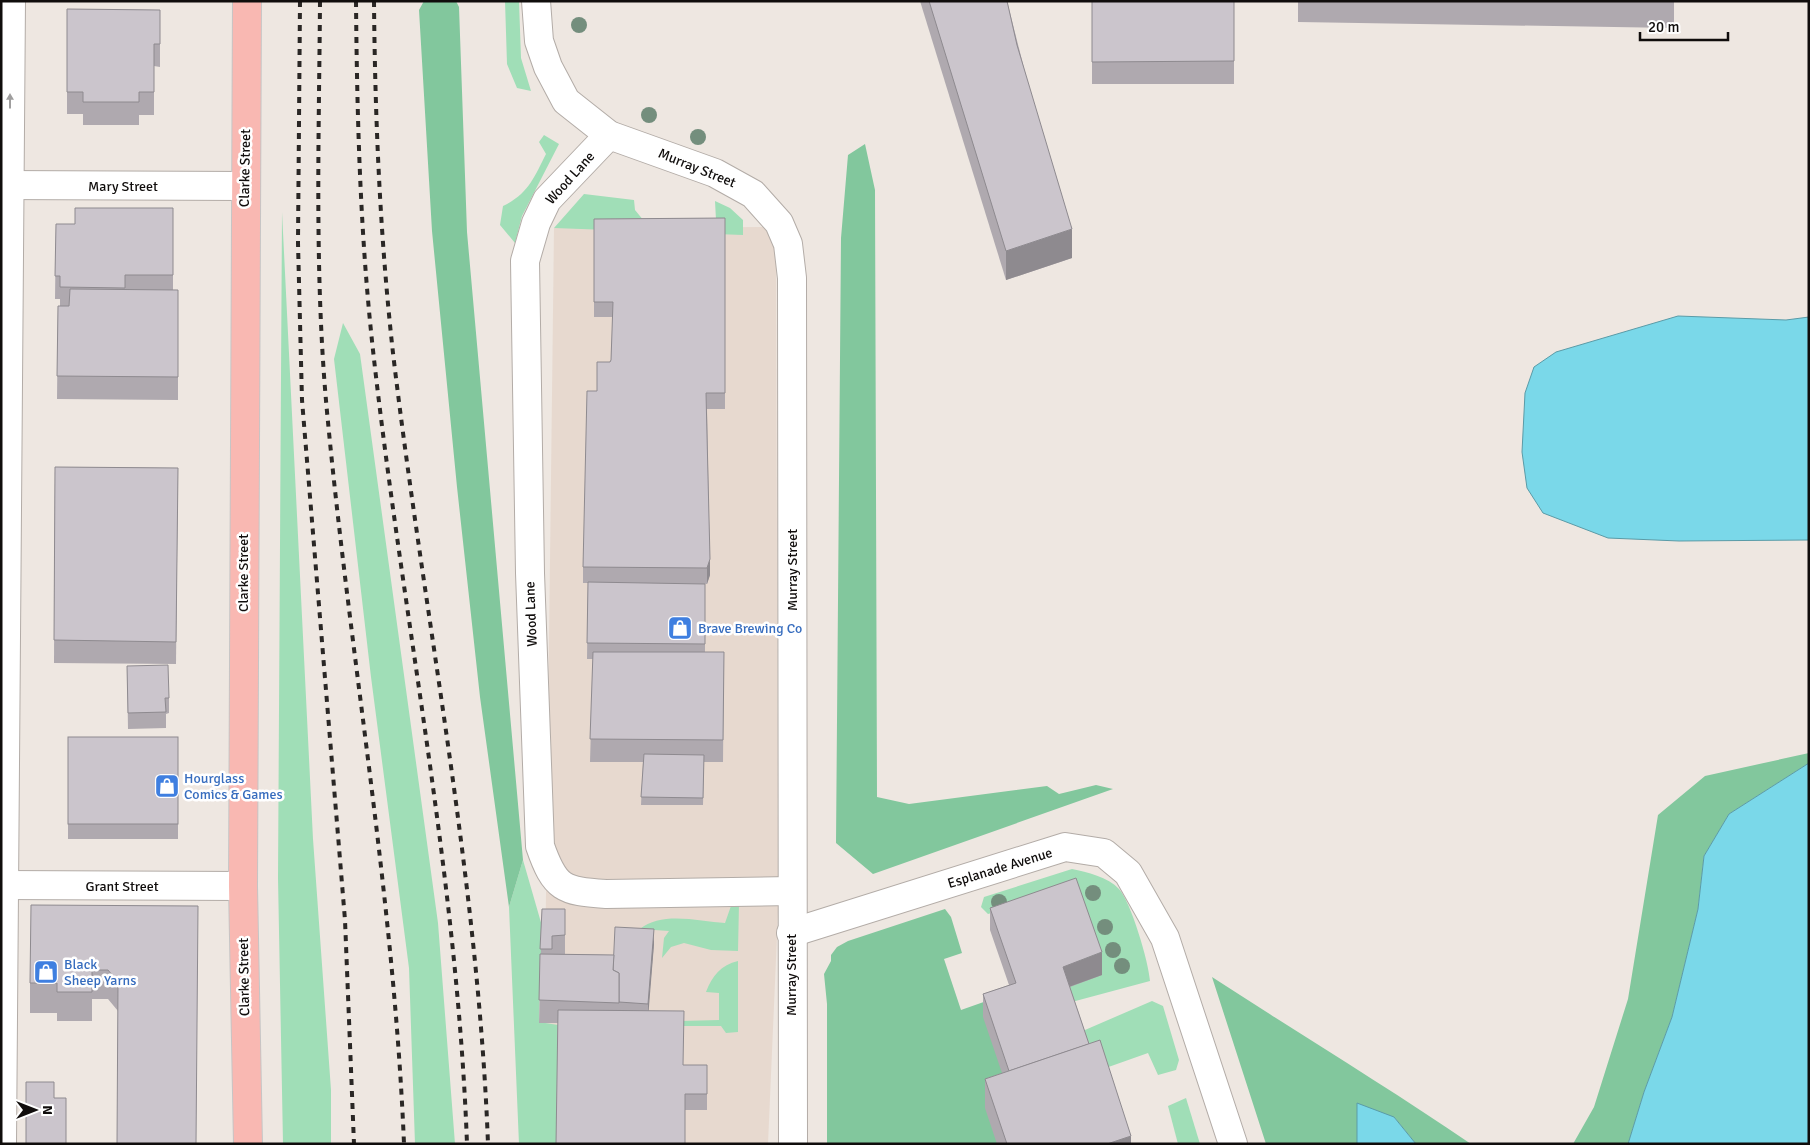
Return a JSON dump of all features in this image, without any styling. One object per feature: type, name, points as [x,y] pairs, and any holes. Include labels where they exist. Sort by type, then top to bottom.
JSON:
[{"type":"main road","name":"Clarke Street","points":[[247,1],[244,186],[242,886],[248,1144]]},
{"type":"street","points":[[2,1144],[5,185],[11,1]]},
{"type":"street","name":"Murray Street","points":[[536,1],[539,41],[548,67],[566,100],[609,135],[715,173],[753,194],[778,223],[788,244],[792,278],[791,933],[793,1144]]},
{"type":"street","name":"Wood Lane","points":[[609,135],[547,200],[536,223],[525,261],[530,572],[540,846],[547,866],[556,882],[580,892],[606,894],[791,891]]},
{"type":"street","name":"Mary Street","points":[[5,185],[244,186]]},
{"type":"street","name":"Esplanade Avenue","points":[[791,933],[1065,847],[1104,854],[1128,873],[1165,938],[1233,1144]]},
{"type":"street","name":"Grant Street","points":[[3,885],[242,886]]},
{"type":"shaded area","points":[[776,227],[778,913],[768,1144],[543,1144],[554,228]]},
{"type":"green space","points":[[424,1],[456,1],[459,7],[467,232],[523,860],[509,907],[480,697],[432,231],[419,10]]},
{"type":"green space","points":[[505,1],[519,1],[521,58],[531,91],[517,88],[507,64]]},
{"type":"green space","points":[[544,135],[559,144],[522,216],[515,243],[500,225],[503,206],[519,196],[534,178],[546,154],[539,142]]},
{"type":"green space","points":[[865,144],[875,190],[877,797],[909,804],[1047,786],[1059,794],[1096,785],[1113,789],[873,874],[836,843],[841,238],[848,155]]},
{"type":"green space","points":[[584,194],[634,200],[635,210],[644,221],[716,220],[715,201],[730,208],[743,220],[743,235],[554,228]]},
{"type":"green space","points":[[282,212],[313,839],[331,1090],[331,1144],[283,1144],[278,878]]},
{"type":"green space","points":[[343,323],[360,354],[438,923],[455,1144],[415,1144],[409,968],[371,677],[334,359]]},
{"type":"green space","points":[[1809,753],[1809,763],[1729,814],[1704,856],[1698,909],[1672,1017],[1644,1092],[1628,1144],[1573,1144],[1594,1107],[1628,999],[1658,815],[1705,776]]},
{"type":"green space","points":[[523,860],[542,926],[539,1022],[558,1025],[557,1144],[519,1144],[509,907]]},
{"type":"green space","points":[[1072,869],[1091,873],[1109,881],[1124,896],[1139,933],[1150,981],[1068,1003],[1009,908],[988,914],[981,907],[984,897]]},
{"type":"green space","points":[[732,903],[739,904],[738,951],[711,950],[684,943],[671,947],[662,958],[664,938],[669,931],[640,929],[658,920],[681,918],[725,923]]},
{"type":"green space","points":[[945,909],[951,917],[962,953],[944,959],[961,1010],[1012,992],[1011,1100],[997,1144],[827,1144],[827,1004],[824,974],[831,961],[831,955],[837,947],[848,941]]},
{"type":"green space","points":[[738,961],[738,1032],[726,1033],[721,1026],[682,1026],[681,1021],[719,1020],[719,993],[706,992],[711,981],[722,968]]},
{"type":"green space","points":[[1212,977],[1471,1144],[1416,1144],[1394,1117],[1360,1144],[1266,1144]]},
{"type":"green space","points":[[1152,1001],[1163,1006],[1179,1060],[1176,1070],[1158,1075],[1148,1053],[1100,1070],[1078,1033]]},
{"type":"green space","points":[[1186,1098],[1200,1144],[1178,1144],[1168,1106]]},
{"type":"water","points":[[1678,316],[1786,320],[1809,317],[1809,540],[1679,541],[1608,538],[1543,513],[1527,488],[1522,452],[1525,393],[1534,367],[1556,352]]},
{"type":"water","points":[[1809,763],[1809,1144],[1628,1144],[1644,1092],[1672,1017],[1698,909],[1704,856],[1729,814]]},
{"type":"water","points":[[1357,1103],[1394,1117],[1416,1144],[1357,1144]]},
{"type":"building","points":[[929,1],[1007,1],[1017,45],[1072,229],[1006,251]]},
{"type":"building","points":[[1092,1],[1234,1],[1234,61],[1092,62]]},
{"type":"building","points":[[67,9],[160,10],[160,44],[154,44],[154,92],[139,92],[139,102],[83,102],[83,92],[67,92]]},
{"type":"building","points":[[75,208],[173,208],[173,275],[125,275],[125,288],[60,287],[60,276],[55,276],[56,224],[75,224]]},
{"type":"building","points":[[725,218],[725,393],[706,393],[710,559],[707,568],[583,567],[587,391],[597,391],[597,362],[610,362],[611,360],[613,302],[594,302],[594,219]]},
{"type":"building","points":[[70,289],[178,290],[178,377],[57,376],[58,306],[69,306]]},
{"type":"building","points":[[55,467],[178,468],[176,642],[54,640]]},
{"type":"building","points":[[588,582],[705,584],[705,644],[587,643]]},
{"type":"building","points":[[593,652],[724,652],[723,740],[590,739]]},
{"type":"building","points":[[168,665],[169,698],[165,698],[166,712],[128,713],[127,666]]},
{"type":"building","points":[[68,737],[178,737],[178,824],[68,824]]},
{"type":"building","points":[[644,754],[704,755],[703,798],[641,797]]},
{"type":"building","points":[[1076,878],[1102,952],[1063,967],[1089,1044],[1009,1071],[983,994],[1016,983],[990,908]]},
{"type":"building","points":[[31,905],[198,906],[196,1144],[117,1144],[118,982],[108,970],[92,970],[92,992],[57,992],[57,983],[30,983]]},
{"type":"building","points":[[542,909],[565,909],[565,935],[552,936],[552,949],[540,949]]},
{"type":"building","points":[[615,927],[654,929],[648,1004],[619,1002],[619,973],[613,970]]},
{"type":"building","points":[[540,954],[614,955],[613,970],[619,973],[619,1003],[539,1000]]},
{"type":"building","points":[[558,1010],[684,1011],[683,1065],[707,1065],[707,1094],[685,1094],[685,1144],[556,1144]]},
{"type":"building","points":[[1100,1040],[1131,1136],[1107,1144],[1007,1144],[985,1079]]},
{"type":"building","points":[[26,1082],[54,1082],[54,1098],[66,1098],[66,1144],[26,1144]]},
{"type":"railway","points":[[300,1],[298,243],[302,400],[345,920],[354,1144]]},
{"type":"railway","points":[[320,1],[318,212],[324,369],[337,512],[382,872],[399,1053],[404,1144]]},
{"type":"railway","points":[[356,1],[360,171],[372,341],[384,442],[427,741],[452,942],[461,1042],[467,1144]]},
{"type":"railway","points":[[374,1],[379,177],[388,309],[406,452],[462,846],[482,1044],[488,1144]]},
{"type":"place","name":"Brave Brewing Co","points":[[680,628]]},
{"type":"place","name":"Hourglass Comics & Games","points":[[167,786]]},
{"type":"place","name":"Black Sheep Yarns","points":[[46,972]]}]
